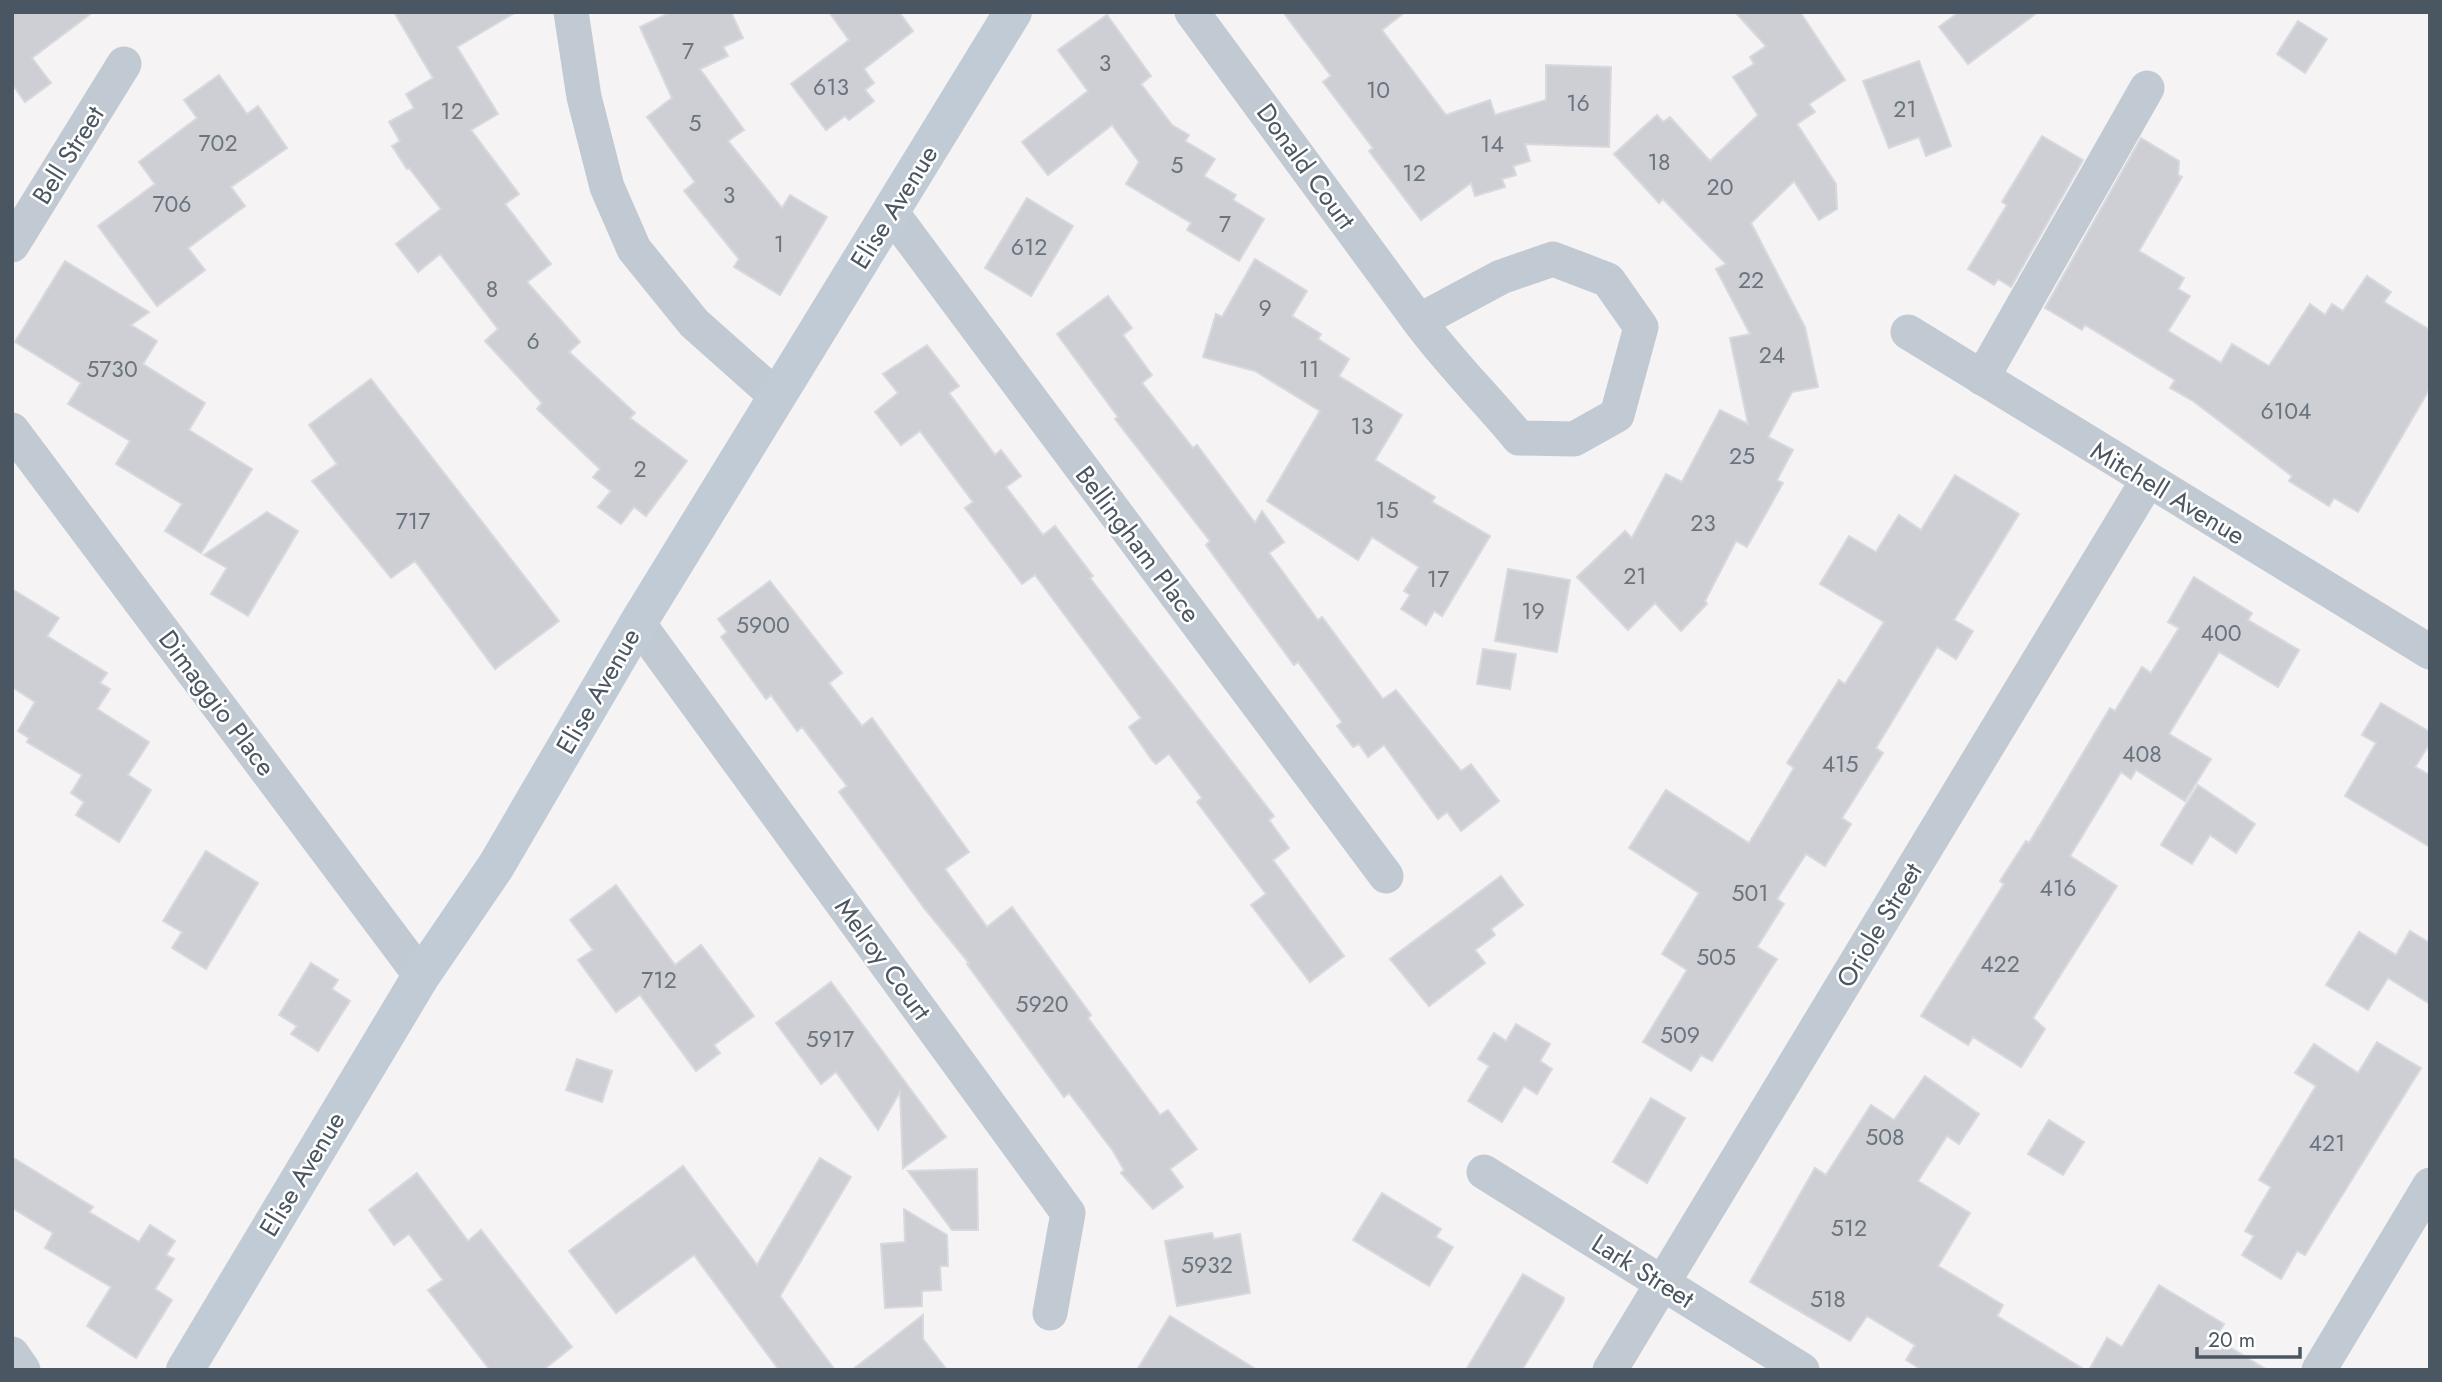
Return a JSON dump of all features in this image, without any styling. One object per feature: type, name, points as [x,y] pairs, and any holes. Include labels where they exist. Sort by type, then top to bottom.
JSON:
[{"type":"street","points":[[571,12],[584,97],[607,187],[634,249],[694,323],[776,396]]},
{"type":"street","name":"Elise Avenue","points":[[185,1370],[421,976],[496,866],[638,623],[1013,12]]},
{"type":"street","name":"Donald Court","points":[[1192,12],[1452,366],[1490,403],[1519,438],[1574,439],[1617,415],[1641,327],[1608,279],[1553,259],[1501,277],[1419,321]]},
{"type":"street","name":"Bell Street","points":[[12,246],[124,64]]},
{"type":"street","points":[[1982,378],[2147,88]]},
{"type":"street","name":"Bellingham Place","points":[[891,212],[1386,876]]},
{"type":"street","name":"Mitchell Avenue","points":[[1908,332],[2430,652]]},
{"type":"street","name":"Dimaggio Place","points":[[12,430],[421,976]]},
{"type":"street","name":"Oriole Street","points":[[1610,1370],[2148,480]]},
{"type":"street","name":"Melroy Court","points":[[638,623],[1068,1213],[1050,1313]]},
{"type":"street","name":"Lark Street","points":[[1484,1172],[1802,1370]]},
{"type":"street","points":[[2319,1370],[2430,1185]]},
{"type":"street","points":[[12,1354],[23,1370]]},
{"type":"building","points":[[12,12],[93,12],[32,58],[51,83],[25,102],[12,84]]},
{"type":"building","points":[[394,12],[516,12],[457,47],[498,114],[471,130],[519,194],[505,204],[551,264],[527,282],[580,342],[569,352],[635,413],[630,418],[687,461],[646,516],[634,507],[621,524],[598,507],[611,491],[593,477],[600,469],[537,409],[542,403],[485,341],[498,329],[440,254],[418,272],[396,244],[441,209],[409,168],[407,169],[392,146],[400,141],[389,122],[414,108],[406,94],[433,78]]},
{"type":"building","points":[[671,12],[731,12],[743,38],[723,47],[728,56],[700,69],[744,130],[728,141],[782,208],[790,195],[827,217],[780,295],[734,267],[739,259],[684,191],[695,182],[647,117],[672,98],[640,27]]},
{"type":"building","points":[[829,12],[899,12],[913,31],[864,69],[874,83],[865,90],[874,101],[849,120],[845,116],[826,130],[791,84],[849,40]]},
{"type":"building","points":[[1283,12],[1405,12],[1382,30],[1446,115],[1490,100],[1495,115],[1546,100],[1546,65],[1611,67],[1609,147],[1525,144],[1530,161],[1513,166],[1516,175],[1502,179],[1505,187],[1475,196],[1471,183],[1421,220],[1369,151],[1373,148],[1323,82],[1331,76]]},
{"type":"building","points":[[1735,12],[1800,12],[1845,80],[1809,104],[1815,112],[1797,124],[1836,184],[1837,209],[1819,220],[1794,181],[1751,223],[1805,327],[1818,387],[1792,392],[1768,437],[1793,450],[1777,480],[1783,483],[1747,547],[1736,541],[1705,601],[1707,604],[1681,631],[1655,603],[1628,630],[1577,577],[1625,531],[1632,538],[1666,474],[1682,482],[1720,410],[1748,424],[1730,338],[1750,334],[1716,269],[1726,264],[1663,199],[1659,203],[1614,154],[1657,115],[1663,122],[1670,117],[1710,161],[1758,115],[1733,77],[1754,64],[1750,57],[1766,46]]},
{"type":"building","points":[[1959,12],[2038,12],[1968,64],[1939,27]]},
{"type":"building","points":[[1107,15],[1151,76],[1141,84],[1172,125],[1189,135],[1185,141],[1215,159],[1204,176],[1236,195],[1233,200],[1264,219],[1239,261],[1187,230],[1191,223],[1126,184],[1139,162],[1112,125],[1048,175],[1022,142],[1088,91],[1058,50]]},
{"type":"building","points":[[2298,21],[2327,39],[2305,73],[2277,54]]},
{"type":"building","points":[[1919,61],[1951,146],[1926,156],[1919,137],[1889,148],[1863,81]]},
{"type":"building","points":[[219,75],[247,114],[258,106],[287,148],[231,187],[245,206],[188,248],[205,270],[157,306],[98,226],[155,184],[139,162],[197,118],[184,100]]},
{"type":"building","points":[[2042,136],[2083,160],[2011,287],[1998,279],[1994,285],[1968,269],[2007,205],[2002,202]]},
{"type":"building","points":[[2141,138],[2179,161],[2178,175],[2182,177],[2139,251],[2184,278],[2178,289],[2190,296],[2168,331],[2221,363],[2232,344],[2269,366],[2310,304],[2325,315],[2332,304],[2343,311],[2367,276],[2391,292],[2384,302],[2430,330],[2430,388],[2358,512],[2334,498],[2329,506],[2289,481],[2292,476],[2193,401],[2170,388],[2175,380],[2085,325],[2082,330],[2045,308]]},
{"type":"building","points":[[1027,198],[1073,226],[1031,296],[985,268]]},
{"type":"building","points":[[1255,259],[1307,291],[1292,316],[1321,334],[1318,339],[1349,359],[1339,376],[1402,415],[1375,460],[1435,497],[1432,502],[1490,536],[1442,616],[1434,611],[1426,625],[1401,609],[1410,595],[1404,591],[1419,567],[1372,537],[1358,560],[1267,501],[1320,411],[1255,371],[1203,357],[1216,314],[1222,317]]},
{"type":"building","points":[[65,261],[149,312],[131,325],[157,341],[143,364],[205,403],[189,430],[252,469],[201,553],[165,531],[182,504],[116,464],[130,441],[68,404],[81,383],[15,342]]},
{"type":"building","points":[[1108,296],[1132,328],[1123,335],[1152,375],[1142,383],[1193,448],[1197,445],[1255,523],[1262,511],[1284,542],[1269,553],[1318,620],[1322,617],[1383,699],[1396,690],[1461,771],[1471,764],[1499,801],[1461,831],[1447,812],[1438,819],[1384,745],[1368,757],[1359,744],[1353,747],[1337,726],[1342,722],[1298,662],[1294,665],[1206,545],[1210,541],[1115,419],[1118,417],[1057,334]]},
{"type":"building","points":[[927,345],[959,386],[949,393],[995,455],[1001,450],[1021,476],[1006,487],[1043,535],[1055,526],[1093,576],[1090,578],[1274,816],[1269,820],[1289,848],[1273,860],[1344,956],[1310,982],[1251,905],[1266,894],[1197,802],[1202,798],[1169,754],[1156,764],[1152,760],[1129,727],[1141,718],[1035,575],[1022,584],[965,508],[973,502],[920,431],[901,445],[875,412],[898,393],[883,374]]},
{"type":"building","points":[[371,379],[559,621],[495,669],[415,561],[391,578],[312,481],[337,464],[309,425]]},
{"type":"building","points":[[1955,475],[2019,514],[1954,620],[1973,631],[1956,659],[1937,647],[1876,748],[1883,753],[1842,818],[1851,824],[1825,866],[1806,854],[1777,899],[1784,904],[1757,947],[1777,959],[1712,1061],[1701,1055],[1691,1071],[1643,1042],[1687,970],[1662,954],[1699,893],[1629,848],[1666,790],[1749,843],[1794,768],[1787,763],[1839,680],[1845,684],[1884,622],[1820,584],[1849,536],[1876,552],[1899,515],[1921,530]]},
{"type":"building","points":[[267,512],[298,531],[248,616],[211,594],[227,568],[204,555]]},
{"type":"building","points":[[1508,569],[1570,580],[1557,652],[1495,641]]},
{"type":"building","points":[[2194,577],[2252,613],[2248,620],[2299,650],[2278,687],[2219,652],[2169,734],[2211,759],[2185,801],[2136,770],[2131,779],[2121,772],[2070,856],[2117,886],[2033,1018],[2045,1029],[2021,1067],[1973,1037],[1968,1045],[1921,1016],[2004,884],[2000,881],[2026,841],[2029,843],[2110,708],[2115,711],[2142,667],[2151,673],[2179,628],[2168,622]]},
{"type":"building","points":[[770,581],[842,673],[829,683],[862,726],[872,718],[969,852],[945,869],[987,927],[1012,907],[1091,1015],[1088,1018],[1160,1115],[1168,1110],[1197,1149],[1170,1169],[1183,1187],[1153,1209],[1121,1173],[1124,1170],[1113,1151],[1069,1093],[1064,1097],[967,964],[969,963],[924,908],[839,792],[847,786],[802,727],[797,731],[771,695],[766,699],[721,637],[727,632],[718,619]]},
{"type":"building","points":[[12,589],[59,618],[47,636],[107,673],[100,683],[110,689],[97,709],[149,742],[128,775],[151,790],[119,842],[76,815],[84,802],[71,793],[82,775],[27,742],[29,738],[18,731],[35,702],[12,687]]},
{"type":"building","points":[[1483,649],[1516,654],[1510,689],[1477,684]]},
{"type":"building","points":[[2381,703],[2430,732],[2430,743],[2415,767],[2430,775],[2430,847],[2345,796],[2376,743],[2362,735]]},
{"type":"building","points":[[2198,785],[2255,824],[2236,853],[2210,835],[2192,864],[2161,845]]},
{"type":"building","points":[[206,851],[258,883],[206,969],[172,948],[182,932],[163,921]]},
{"type":"building","points":[[1501,876],[1523,905],[1491,929],[1495,935],[1475,950],[1485,963],[1429,1006],[1390,959]]},
{"type":"building","points":[[616,885],[675,965],[701,945],[754,1016],[714,1045],[720,1053],[696,1071],[640,995],[616,1012],[578,960],[593,950],[570,920]]},
{"type":"building","points":[[2410,931],[2430,943],[2430,1004],[2388,978],[2368,1010],[2326,985],[2359,932],[2396,955]]},
{"type":"building","points":[[311,963],[338,980],[332,989],[350,1001],[318,1051],[291,1034],[297,1026],[279,1015]]},
{"type":"building","points":[[831,982],[946,1137],[903,1168],[900,1092],[878,1130],[836,1072],[821,1084],[776,1023]]},
{"type":"building","points":[[1516,1024],[1550,1044],[1540,1061],[1552,1069],[1537,1094],[1524,1086],[1502,1122],[1468,1101],[1489,1066],[1478,1059],[1494,1033],[1506,1041]]},
{"type":"building","points":[[2377,1042],[2421,1068],[2305,1255],[2297,1251],[2281,1279],[2242,1255],[2254,1236],[2245,1231],[2271,1187],[2259,1180],[2316,1086],[2295,1073],[2314,1044],[2358,1073]]},
{"type":"building","points":[[577,1059],[612,1071],[602,1102],[566,1090]]},
{"type":"building","points":[[1925,1076],[1979,1114],[1959,1144],[1947,1136],[1918,1181],[1970,1213],[1938,1266],[2003,1305],[1997,1316],[2085,1370],[1922,1370],[1906,1360],[1915,1345],[1867,1316],[1850,1341],[1750,1282],[1815,1168],[1826,1175],[1871,1105],[1894,1120]]},
{"type":"building","points":[[1651,1098],[1685,1118],[1647,1183],[1613,1162]]},
{"type":"building","points":[[2049,1120],[2084,1142],[2063,1175],[2028,1154]]},
{"type":"building","points":[[12,1157],[93,1207],[89,1212],[139,1242],[150,1225],[175,1241],[166,1255],[174,1259],[155,1289],[172,1300],[136,1358],[87,1326],[111,1287],[45,1248],[53,1233],[12,1208]]},
{"type":"building","points":[[820,1158],[851,1177],[780,1296],[835,1370],[779,1370],[694,1255],[616,1313],[569,1251],[683,1166],[757,1265]]},
{"type":"building","points":[[977,1169],[978,1230],[952,1230],[908,1171]]},
{"type":"building","points":[[417,1173],[468,1241],[481,1230],[572,1347],[543,1370],[490,1370],[428,1290],[443,1280],[409,1234],[394,1245],[369,1210]]},
{"type":"building","points":[[1382,1193],[1441,1229],[1436,1237],[1453,1247],[1429,1286],[1353,1240]]},
{"type":"building","points":[[904,1209],[947,1235],[948,1266],[940,1266],[941,1290],[922,1291],[922,1306],[885,1308],[881,1244],[905,1242]]},
{"type":"building","points":[[1212,1233],[1214,1239],[1240,1234],[1250,1293],[1177,1306],[1165,1241]]},
{"type":"building","points":[[1523,1274],[1564,1298],[1563,1302],[1522,1370],[1466,1370]]},
{"type":"building","points":[[2159,1285],[2224,1324],[2215,1338],[2267,1370],[2089,1370],[2107,1338],[2122,1347]]},
{"type":"building","points":[[923,1315],[923,1339],[947,1370],[852,1370]]},
{"type":"building","points":[[1170,1316],[1257,1370],[1137,1370]]}]
